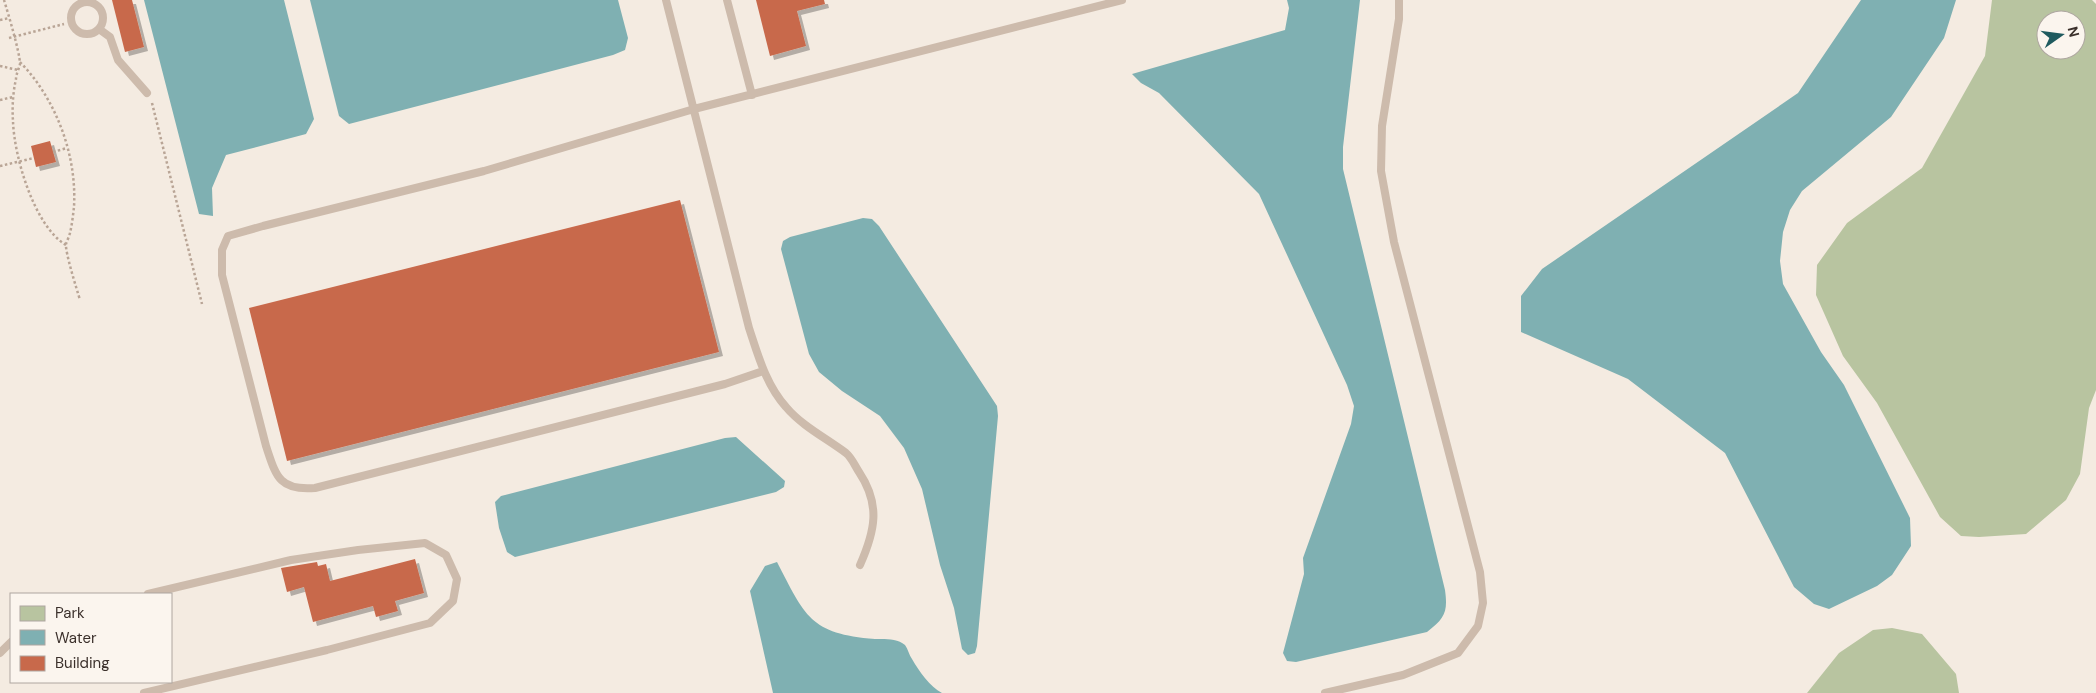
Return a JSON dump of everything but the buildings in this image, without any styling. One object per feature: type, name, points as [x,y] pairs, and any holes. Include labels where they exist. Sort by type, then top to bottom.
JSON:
[{"type":"lane","points":[[666,0],[749,328],[763,371],[785,407],[848,455],[869,487],[875,522],[870,543],[860,565]]},
{"type":"lane","points":[[727,0],[752,95]]},
{"type":"lane","points":[[763,371],[725,384],[315,488],[297,490],[283,482],[274,469],[266,446],[222,275],[222,250],[228,236],[263,226],[484,171],[694,109],[1122,0]]},
{"type":"lane","points":[[1326,693],[1403,675],[1458,653],[1478,626],[1483,603],[1480,572],[1394,242],[1381,171],[1382,126],[1398,19],[1398,0]]},
{"type":"lane","points":[[89,1],[96,4],[102,13],[103,19],[100,29],[90,35],[84,35],[75,30],[72,26],[70,15],[72,10],[80,3],[89,1]]},
{"type":"lane","points":[[100,29],[110,37],[118,60],[147,93]]},
{"type":"lane","points":[[144,693],[327,650],[430,623],[453,601],[457,579],[446,555],[425,543],[291,560],[152,593]]},
{"type":"lane","points":[[0,653],[10,643]]},
{"type":"path","points":[[4,0],[20,62],[13,97],[12,120],[19,161],[27,188],[46,224],[58,240],[66,244]]},
{"type":"path","points":[[0,20],[9,18]]},
{"type":"path","points":[[9,38],[64,24]]},
{"type":"path","points":[[20,62],[50,102],[67,148],[74,192],[72,222],[66,244],[80,300]]},
{"type":"path","points":[[0,66],[18,70]]},
{"type":"path","points":[[147,93],[153,105],[202,304]]},
{"type":"path","points":[[0,100],[13,97]]},
{"type":"path","points":[[53,152],[67,148]]},
{"type":"path","points":[[0,166],[34,158]]},
{"type":"green space","points":[[1992,0],[2092,0],[2096,4],[2096,390],[2089,408],[2080,474],[2066,500],[2026,534],[1979,537],[1961,536],[1940,517],[1877,403],[1843,356],[1816,295],[1817,265],[1847,223],[1922,168],[1985,56]]},
{"type":"green space","points":[[1892,628],[1922,634],[1956,674],[1959,693],[1807,693],[1839,653],[1873,630]]},
{"type":"water","points":[[144,0],[284,0],[314,119],[306,134],[226,155],[212,188],[213,216],[199,214]]},
{"type":"water","points":[[310,0],[618,0],[628,38],[625,50],[613,55],[349,124],[339,116]]},
{"type":"water","points":[[1287,0],[1360,0],[1343,147],[1343,169],[1445,590],[1446,604],[1444,614],[1438,623],[1427,632],[1296,662],[1287,661],[1283,653],[1304,574],[1303,558],[1351,424],[1354,406],[1347,385],[1259,194],[1159,93],[1141,83],[1132,74],[1285,30],[1289,8]]},
{"type":"water","points":[[1861,0],[1956,0],[1944,38],[1891,117],[1802,191],[1790,210],[1783,232],[1780,261],[1783,284],[1821,352],[1844,385],[1910,518],[1911,546],[1892,575],[1877,586],[1829,609],[1814,604],[1794,587],[1725,453],[1628,379],[1521,332],[1521,296],[1542,269],[1798,93]]},
{"type":"water","points":[[863,218],[872,219],[879,226],[997,406],[998,416],[977,646],[975,653],[968,655],[962,649],[954,608],[940,565],[922,489],[904,448],[880,416],[842,391],[819,372],[809,354],[781,249],[783,241],[790,237]]},
{"type":"water","points":[[736,437],[785,481],[784,487],[776,492],[515,557],[507,552],[499,528],[495,502],[501,496],[725,438]]},
{"type":"water","points":[[777,562],[795,596],[812,619],[823,627],[836,632],[875,639],[890,639],[902,643],[925,678],[942,693],[773,693],[750,591],[765,566]]}]
